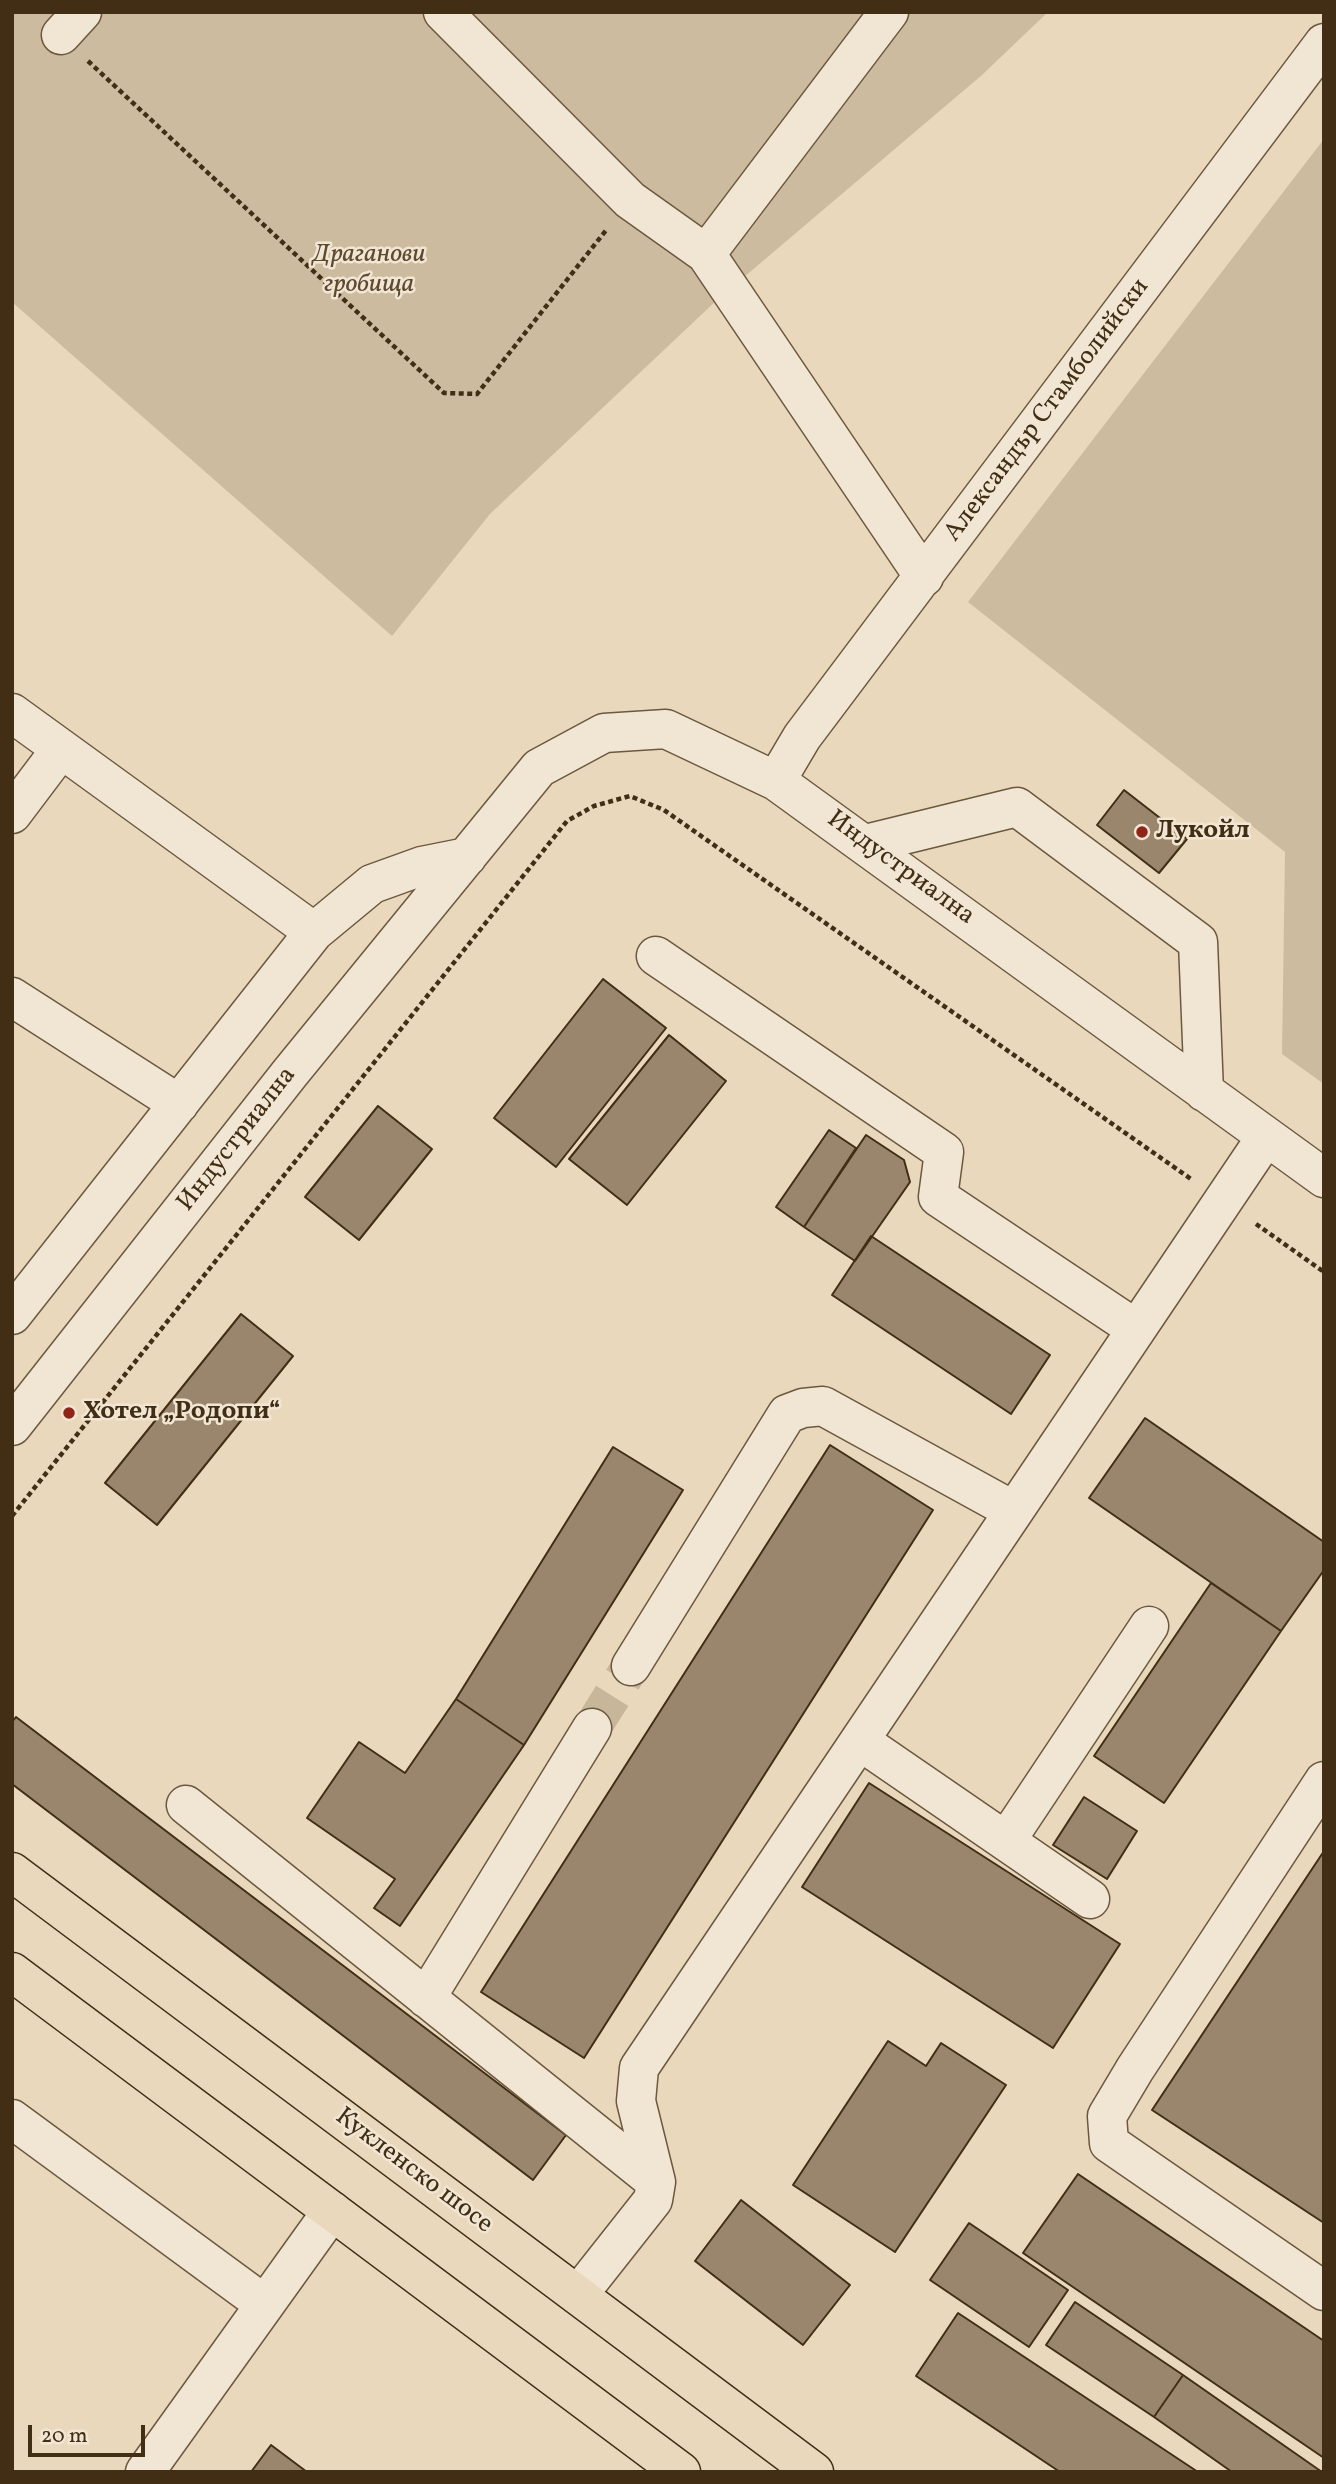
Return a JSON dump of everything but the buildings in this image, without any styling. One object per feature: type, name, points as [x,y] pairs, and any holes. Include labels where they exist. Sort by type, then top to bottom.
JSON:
[{"type":"main road","name":"Кукленско шосе","points":[[12,1872],[814,2472]]},
{"type":"main road","points":[[12,1972],[681,2472]]},
{"type":"street","points":[[443,12],[630,200],[706,254],[924,577]]},
{"type":"street","points":[[706,254],[889,12]]},
{"type":"street","name":"Александър Стамболийски","points":[[776,781],[802,737],[1324,43]]},
{"type":"street","points":[[12,713],[314,932]]},
{"type":"street","name":"Индустриална","points":[[12,1426],[290,1073],[539,768],[604,733],[666,729],[776,781],[1324,1178]]},
{"type":"street","points":[[12,814],[61,749]]},
{"type":"street","points":[[866,844],[1017,807],[1198,942],[1204,1092]]},
{"type":"street","points":[[12,1315],[314,932],[372,884],[422,866],[467,856]]},
{"type":"street","points":[[656,956],[944,1152],[938,1197],[1136,1329]]},
{"type":"street","points":[[18,1011],[179,1104]]},
{"type":"street","points":[[578,2295],[653,2200],[656,2182],[636,2101],[639,2068],[1266,1137]]},
{"type":"street","points":[[632,1666],[787,1415],[803,1408],[823,1406],[1014,1511]]},
{"type":"street","points":[[1006,1842],[1149,1626]]},
{"type":"street","points":[[426,1997],[592,1728]]},
{"type":"street","points":[[860,1741],[1090,1899]]},
{"type":"street","points":[[1324,1781],[1107,2116],[1109,2143],[1324,2291]]},
{"type":"street","points":[[186,1805],[656,2182]]},
{"type":"street","points":[[12,2119],[264,2304]]},
{"type":"street","points":[[145,2472],[332,2211]]},
{"type":"path","points":[[71,24],[444,393],[477,394],[630,200]]},
{"type":"path","points":[[12,1516],[567,821],[594,806],[630,796],[664,810],[1324,1272]]},
{"type":"green space","name":"Драганови гробища","points":[[12,12],[1048,12],[982,75],[717,300],[490,514],[392,636],[12,302]]},
{"type":"green space","points":[[1324,139],[1324,1084],[1282,1054],[1285,852],[968,602]]},
{"type":"tunnel","points":[[592,1728],[631,1666]]},
{"type":"place","name":"Лукойл","points":[[1142,832]]},
{"type":"place","name":"Хотел „Родопи“","points":[[69,1413]]}]
